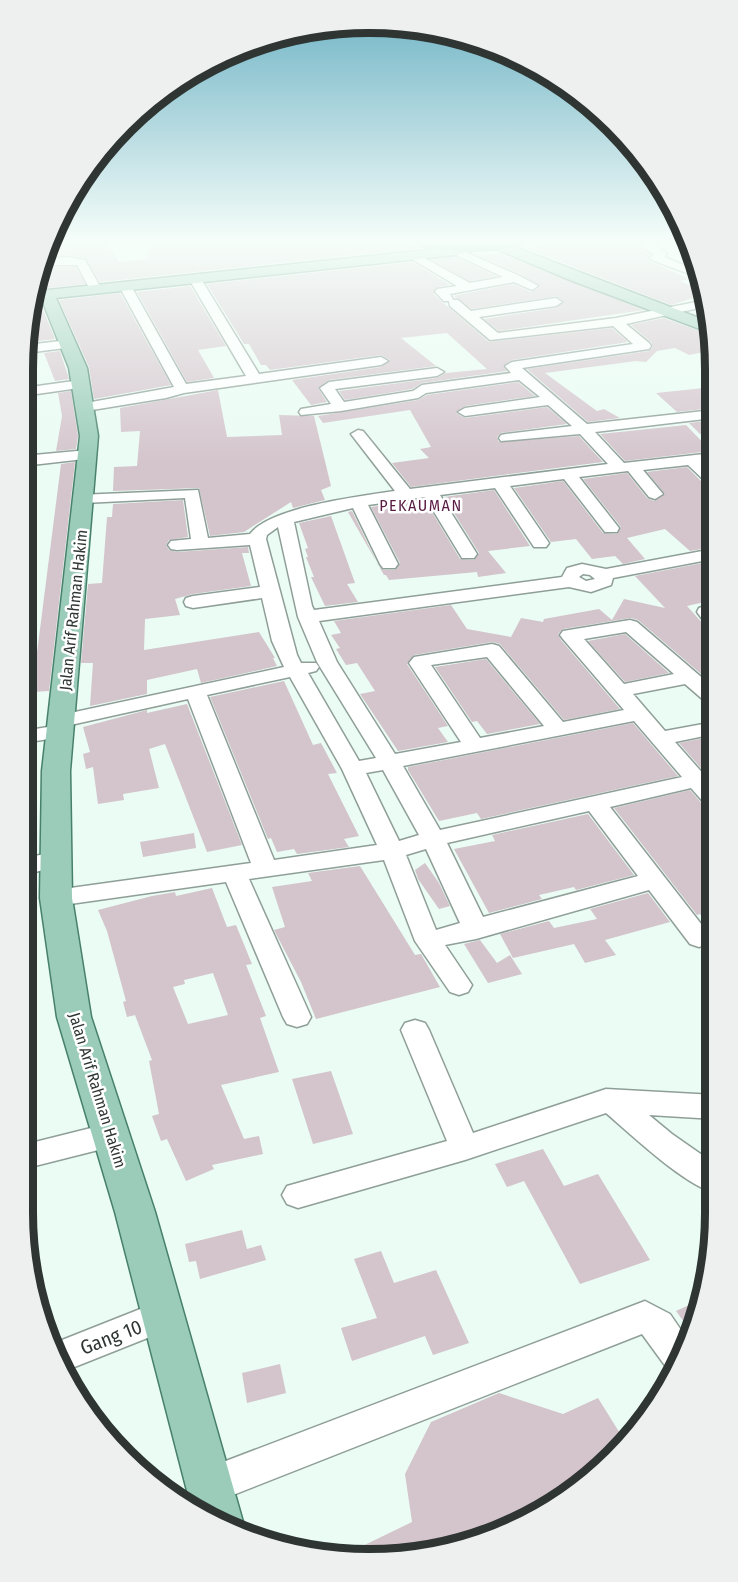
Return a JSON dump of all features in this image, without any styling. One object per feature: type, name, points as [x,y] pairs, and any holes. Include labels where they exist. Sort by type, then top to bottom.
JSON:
[{"type":"main road","name":"Jalan Arif Rahman Hakim","points":[[54,318],[78,368],[89,436],[56,771],[56,898],[74,1017],[135,1212],[217,1512]]},
{"type":"main road","points":[[681,318],[702,325]]},
{"type":"street","points":[[143,318],[182,389]]},
{"type":"street","points":[[218,318],[254,379]]},
{"type":"street","points":[[471,318],[492,336],[640,318]]},
{"type":"street","points":[[579,318],[590,325]]},
{"type":"street","points":[[616,322],[644,346],[513,365],[655,494]]},
{"type":"street","points":[[512,335],[543,360]]},
{"type":"street","points":[[34,348],[68,344]]},
{"type":"street","points":[[33,393],[83,396],[166,394],[182,389],[381,361]]},
{"type":"street","points":[[341,407],[327,388],[329,386],[437,372]]},
{"type":"street","points":[[306,412],[419,394],[422,389],[523,375]]},
{"type":"street","points":[[465,412],[552,400]]},
{"type":"street","points":[[506,438],[705,415]]},
{"type":"street","points":[[586,430],[705,422]]},
{"type":"street","points":[[358,434],[406,495]]},
{"type":"street","points":[[497,477],[567,473],[705,449]]},
{"type":"street","points":[[33,460],[88,454]]},
{"type":"street","points":[[459,985],[428,941],[392,851],[353,769],[282,641],[257,539],[262,530],[285,519],[358,502],[430,492],[497,477],[620,463],[705,459]]},
{"type":"street","points":[[691,460],[705,473]]},
{"type":"street","points":[[567,473],[611,528]]},
{"type":"street","points":[[497,477],[540,543]]},
{"type":"street","points":[[430,492],[468,554]]},
{"type":"street","points":[[84,498],[192,493],[200,543]]},
{"type":"street","points":[[358,502],[389,564]]},
{"type":"street","points":[[285,519],[308,619],[327,663],[390,764],[433,839],[476,930]]},
{"type":"street","points":[[177,545],[257,539]]},
{"type":"street","points":[[282,641],[308,619],[571,581],[580,585],[592,586],[602,583],[605,578],[603,575],[705,556]]},
{"type":"street","points":[[193,602],[273,600],[308,619]]},
{"type":"street","points":[[705,690],[630,626],[570,635],[705,789]]},
{"type":"street","points":[[475,746],[419,663],[423,659],[492,650],[558,730]]},
{"type":"street","points":[[33,734],[195,691],[327,663]]},
{"type":"street","points":[[618,691],[691,677]]},
{"type":"street","points":[[195,691],[266,870]]},
{"type":"street","points":[[353,769],[390,764],[637,714]]},
{"type":"street","points":[[659,738],[705,730]]},
{"type":"street","points":[[56,898],[392,851],[433,839],[697,780]]},
{"type":"street","points":[[594,802],[699,938]]},
{"type":"street","points":[[33,864],[56,859]]},
{"type":"street","points":[[234,873],[297,1017]]},
{"type":"street","points":[[428,941],[476,930],[655,880]]},
{"type":"street","points":[[415,1030],[465,1148]]},
{"type":"street","points":[[609,1101],[624,1110],[661,1143],[705,1173]]},
{"type":"street","points":[[298,1195],[465,1148],[609,1101],[705,1106]]},
{"type":"street","points":[[33,1154],[111,1135]]},
{"type":"street","name":"Gang 10","points":[[65,1355],[163,1316]]},
{"type":"street","points":[[210,1485],[645,1317],[658,1325],[675,1350]]},
{"type":"building","points":[[37,318],[46,318],[55,339],[38,341],[35,334]]},
{"type":"building","points":[[67,318],[134,318],[171,385],[94,399],[89,367]]},
{"type":"building","points":[[151,318],[209,318],[226,346],[198,350],[214,378],[187,382]]},
{"type":"building","points":[[228,318],[461,318],[489,342],[612,328],[628,342],[512,360],[503,366],[507,371],[422,383],[412,389],[345,400],[339,391],[437,378],[446,373],[487,369],[447,333],[401,338],[436,366],[329,380],[318,388],[327,402],[311,405],[292,380],[381,367],[390,360],[381,355],[270,370],[266,365],[261,365],[249,344],[244,344]]},
{"type":"building","points":[[492,318],[590,318],[499,331],[484,319]]},
{"type":"building","points":[[664,318],[703,332],[704,352],[689,355],[675,348],[657,351],[646,362],[636,361],[545,373],[597,411],[604,409],[620,418],[588,422],[527,369],[649,351],[653,347],[651,342],[631,325]]},
{"type":"building","points":[[60,351],[69,379],[55,381],[44,353]]},
{"type":"building","points":[[518,382],[535,396],[465,406],[456,413],[465,418],[547,407],[567,424],[501,433],[497,437],[499,442],[579,436],[603,462],[411,487],[392,463],[429,458],[420,449],[431,447],[410,410],[323,423],[318,416],[418,400],[427,395]]},
{"type":"building","points":[[705,388],[705,409],[677,412],[656,393]]},
{"type":"building","points":[[218,390],[227,437],[282,435],[279,415],[314,416],[331,486],[321,490],[325,500],[293,508],[291,502],[244,532],[210,536],[199,488],[113,491],[114,467],[137,466],[140,431],[121,432],[120,408]]},
{"type":"building","points":[[71,391],[78,436],[76,449],[56,451],[62,416],[58,393]]},
{"type":"building","points":[[705,421],[705,434],[700,434],[689,423]]},
{"type":"building","points":[[686,425],[705,445],[705,452],[625,461],[600,434]]},
{"type":"building","points":[[75,462],[49,691],[33,692],[33,684],[61,464]]},
{"type":"building","points":[[687,467],[705,485],[705,548],[690,551],[665,529],[627,538],[645,559],[623,564],[615,556],[592,559],[576,539],[551,542],[514,488],[563,481],[603,533],[617,534],[621,527],[583,479],[627,473],[647,498],[654,501],[665,494],[647,472]]},
{"type":"building","points":[[494,490],[530,546],[488,551],[506,573],[478,577],[477,572],[389,580],[379,566],[383,570],[395,570],[400,563],[371,507],[424,499],[460,559],[474,560],[479,553],[444,497]]},
{"type":"building","points":[[183,500],[188,537],[169,540],[166,545],[169,550],[177,552],[248,547],[249,553],[242,553],[251,586],[193,594],[175,599],[180,615],[145,619],[144,650],[259,632],[275,658],[273,658],[277,666],[201,683],[197,669],[147,680],[147,694],[90,706],[93,663],[81,663],[88,584],[102,583],[107,517],[112,517],[113,504]]},
{"type":"building","points":[[352,511],[376,562],[348,512]]},
{"type":"building","points":[[331,516],[355,583],[347,584],[358,602],[325,606],[311,577],[314,577],[305,549],[308,548],[299,523]]},
{"type":"building","points":[[705,563],[705,602],[687,606],[705,626],[705,650],[701,651],[705,655],[705,677],[638,620],[631,618],[563,629],[558,634],[561,640],[620,709],[564,720],[500,644],[492,642],[414,655],[407,664],[448,726],[438,728],[448,742],[398,751],[360,694],[375,691],[357,663],[346,665],[336,649],[340,648],[331,635],[341,633],[334,621],[451,605],[467,629],[511,637],[521,618],[543,622],[544,619],[599,609],[612,620],[624,599],[665,608],[635,576]]},
{"type":"building","points":[[625,634],[669,673],[625,682],[588,641]]},
{"type":"building","points":[[486,659],[540,724],[487,734],[477,721],[472,722],[435,667]]},
{"type":"building","points":[[284,681],[313,745],[321,743],[337,773],[328,774],[359,836],[344,839],[349,847],[297,854],[294,849],[277,852],[271,838],[268,839],[210,697]]},
{"type":"building","points":[[187,704],[242,845],[207,852],[165,744],[149,749],[159,788],[123,794],[124,800],[98,804],[93,767],[86,769],[83,754],[90,752],[83,727],[147,710],[147,713]]},
{"type":"building","points":[[633,723],[678,776],[481,819],[477,813],[439,821],[408,770],[408,767]]},
{"type":"building","points":[[705,738],[705,773],[679,743]]},
{"type":"building","points":[[690,790],[705,806],[705,920],[700,914],[697,915],[614,808]]},
{"type":"building","points":[[588,814],[634,875],[576,890],[574,887],[539,895],[542,899],[489,913],[454,849],[495,841],[492,835]]},
{"type":"building","points":[[194,833],[196,848],[143,857],[140,842]]},
{"type":"building","points":[[425,863],[439,883],[450,906],[439,909],[418,879],[415,870]]},
{"type":"building","points":[[360,866],[415,955],[421,954],[440,987],[316,1019],[301,982],[274,930],[285,927],[272,887],[312,881],[308,873]]},
{"type":"building","points":[[212,888],[227,927],[236,925],[252,964],[246,965],[266,1016],[260,1018],[279,1072],[221,1085],[244,1139],[259,1136],[263,1154],[212,1165],[214,1169],[186,1181],[167,1139],[161,1141],[152,1116],[159,1114],[149,1061],[152,1060],[135,1015],[127,1017],[123,1002],[126,1001],[107,931],[98,910],[152,896],[175,892],[176,896]],"holes":[[[213,973],[228,1015],[188,1024],[173,987],[185,984],[184,980]]]},
{"type":"building","points":[[648,893],[670,922],[605,940],[616,955],[585,963],[574,944],[513,958],[500,934],[549,921],[554,928],[597,919],[590,909]]},
{"type":"building","points":[[480,940],[497,963],[510,955],[522,974],[488,983],[464,944]]},
{"type":"building","points":[[331,1071],[353,1134],[313,1144],[292,1079]]},
{"type":"building","points":[[543,1149],[564,1186],[598,1174],[650,1260],[580,1284],[524,1181],[507,1187],[495,1164]]},
{"type":"building","points":[[242,1230],[247,1249],[261,1245],[266,1260],[200,1279],[196,1261],[189,1262],[185,1244]]},
{"type":"building","points":[[381,1251],[394,1283],[436,1270],[469,1343],[433,1355],[425,1336],[352,1361],[341,1328],[377,1318],[354,1259]]},
{"type":"building","points":[[693,1303],[686,1324],[676,1311]]},
{"type":"building","points":[[280,1364],[286,1393],[247,1403],[242,1373]]},
{"type":"building","points":[[499,1393],[563,1414],[598,1398],[621,1436],[574,1480],[537,1504],[498,1523],[435,1543],[391,1548],[357,1548],[412,1522],[405,1474],[431,1422]]},
{"type":"district","name":"PEKAUMAN","points":[[421,505]]}]
